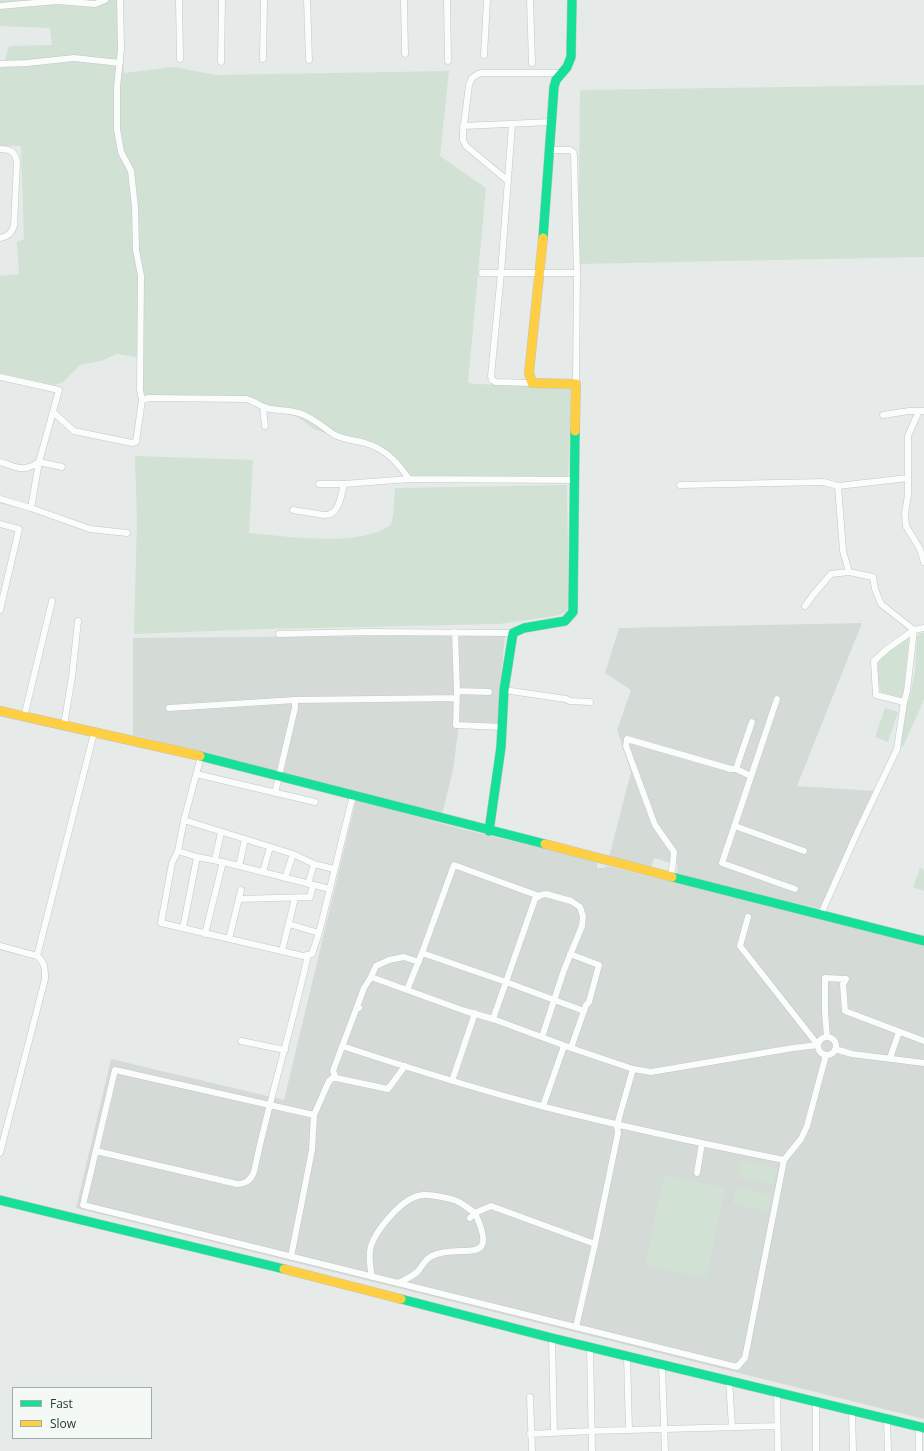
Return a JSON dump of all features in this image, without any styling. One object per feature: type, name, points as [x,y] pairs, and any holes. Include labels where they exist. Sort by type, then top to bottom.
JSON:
[{"type":"main road","points":[[553,150],[551,122],[554,86],[556,80],[569,64],[571,58],[572,0]]},
{"type":"main road","points":[[489,831],[501,747],[504,690],[513,634],[524,628],[565,621],[573,612],[576,480],[576,384],[535,383],[553,150],[559,87],[562,74]]},
{"type":"main road","points":[[0,711],[201,756],[489,831],[924,941]]},
{"type":"main road","points":[[0,1200],[322,1278],[552,1338],[921,1428]]},
{"type":"street","points":[[0,6],[57,1],[95,4],[105,0]]},
{"type":"street","points":[[53,412],[74,431],[132,443],[136,442],[142,400],[140,390],[141,276],[136,250],[135,207],[131,171],[121,152],[117,129],[117,87],[121,49],[120,0]]},
{"type":"street","points":[[179,0],[180,60]]},
{"type":"street","points":[[222,0],[222,62]]},
{"type":"street","points":[[263,59],[264,0]]},
{"type":"street","points":[[307,0],[309,60]]},
{"type":"street","points":[[404,0],[405,54]]},
{"type":"street","points":[[446,0],[448,61]]},
{"type":"street","points":[[484,55],[487,0]]},
{"type":"street","points":[[530,0],[532,63]]},
{"type":"street","points":[[0,64],[74,58],[120,63]]},
{"type":"street","points":[[508,181],[466,146],[463,140],[463,126],[470,82],[472,78],[478,74],[562,74]]},
{"type":"street","points":[[463,126],[512,125],[551,122]]},
{"type":"street","points":[[512,125],[501,273],[491,378],[496,382],[535,383]]},
{"type":"street","points":[[0,149],[13,151],[16,155],[17,162],[14,226],[12,232],[7,236],[0,238]]},
{"type":"street","points":[[553,150],[570,150],[574,154],[577,273],[576,384]]},
{"type":"street","points":[[482,273],[577,273]]},
{"type":"street","points":[[0,377],[59,390],[39,462],[31,508]]},
{"type":"street","points":[[142,400],[149,398],[246,400],[254,401],[263,407],[270,409],[294,411],[305,415],[335,435],[366,443],[385,452],[397,462],[409,479]]},
{"type":"street","points":[[263,407],[264,426]]},
{"type":"street","points":[[884,415],[909,411],[922,411],[908,436],[908,495],[904,513],[906,526],[920,549],[924,562]]},
{"type":"street","points":[[0,462],[24,469],[32,467],[39,462],[62,467]]},
{"type":"street","points":[[680,485],[824,482],[838,486],[908,478]]},
{"type":"street","points":[[320,484],[344,484],[409,479],[576,480]]},
{"type":"street","points":[[294,510],[324,515],[332,513],[336,510],[344,484]]},
{"type":"street","points":[[838,486],[843,551],[849,572]]},
{"type":"street","points":[[0,499],[31,508],[90,529],[127,533]]},
{"type":"street","points":[[0,524],[19,529],[0,610]]},
{"type":"street","points":[[805,606],[830,574],[849,572],[873,577],[875,589],[881,604],[914,630]]},
{"type":"street","points":[[24,717],[52,602]]},
{"type":"street","points":[[64,725],[72,677],[78,621]]},
{"type":"street","points":[[904,702],[876,695],[874,661],[887,649],[914,630],[924,628]]},
{"type":"street","points":[[821,914],[897,749],[904,702],[908,691],[914,630]]},
{"type":"street","points":[[280,634],[455,632],[513,634]]},
{"type":"street","points":[[455,632],[456,725],[502,727]]},
{"type":"street","points":[[504,690],[566,699],[570,701],[590,702]]},
{"type":"street","points":[[456,691],[489,692]]},
{"type":"street","points":[[169,708],[295,700],[456,698]]},
{"type":"street","points":[[777,699],[722,863],[795,889]]},
{"type":"street","points":[[275,793],[295,708],[295,700]]},
{"type":"street","points":[[736,769],[752,722]]},
{"type":"street","points":[[37,956],[94,733]]},
{"type":"street","points":[[670,876],[674,852],[655,825],[626,746],[627,739],[731,769],[736,769],[751,776]]},
{"type":"street","points":[[201,756],[184,820],[178,851],[172,863],[161,923],[303,956],[312,954],[319,933],[353,796]]},
{"type":"street","points":[[196,774],[315,802]]},
{"type":"street","points":[[184,820],[292,854],[314,864],[334,869]]},
{"type":"street","points":[[735,826],[804,851]]},
{"type":"street","points":[[215,860],[221,832]]},
{"type":"street","points":[[239,866],[245,839]]},
{"type":"street","points":[[263,872],[270,847]]},
{"type":"street","points":[[178,851],[197,857],[215,860],[330,889]]},
{"type":"street","points":[[284,878],[292,854]]},
{"type":"street","points":[[183,928],[197,857]]},
{"type":"street","points":[[205,934],[223,862]]},
{"type":"street","points":[[239,899],[310,897],[310,884],[314,864]]},
{"type":"street","points":[[407,990],[454,865],[539,896]]},
{"type":"street","points":[[229,940],[241,890]]},
{"type":"street","points":[[492,1019],[533,904],[539,896],[544,894],[549,894],[571,901],[576,903],[582,911],[583,921],[570,954],[542,1037]]},
{"type":"street","points":[[282,951],[295,898]]},
{"type":"street","points":[[748,917],[740,946],[818,1045],[820,1051],[826,1055]]},
{"type":"street","points":[[289,924],[319,933]]},
{"type":"street","points":[[0,946],[37,956],[43,962],[45,979],[0,1153]]},
{"type":"street","points":[[422,953],[584,1011]]},
{"type":"street","points":[[570,954],[600,966],[589,1002],[586,1005],[571,1048]]},
{"type":"street","points":[[96,1151],[234,1183],[244,1183],[249,1180],[254,1172],[308,955]]},
{"type":"street","points":[[336,1078],[333,1071],[342,1046],[359,1008],[364,988],[376,966],[389,960],[404,957],[418,962]]},
{"type":"street","points":[[371,977],[564,1046],[633,1069],[651,1072],[818,1045]]},
{"type":"street","points":[[827,1037],[825,978],[846,979],[843,984],[845,1011],[924,1041]]},
{"type":"street","points":[[452,1081],[475,1014]]},
{"type":"street","points":[[890,1058],[899,1032]]},
{"type":"street","points":[[818,1045],[821,1038],[830,1037],[834,1040],[836,1049]]},
{"type":"street","points":[[241,1041],[285,1050]]},
{"type":"street","points":[[342,1046],[452,1081],[543,1106],[617,1125],[784,1160]]},
{"type":"street","points":[[543,1106],[564,1046]]},
{"type":"street","points":[[826,1055],[832,1053],[836,1049]]},
{"type":"street","points":[[836,1049],[852,1054],[924,1063]]},
{"type":"street","points":[[314,1115],[115,1070],[83,1205],[737,1367],[745,1358],[784,1160],[801,1139],[807,1126],[826,1055]]},
{"type":"street","points":[[291,1257],[312,1150],[314,1115],[328,1081],[336,1078],[388,1089],[405,1066]]},
{"type":"street","points":[[576,1327],[618,1133],[617,1125],[633,1069]]},
{"type":"street","points":[[696,1173],[702,1143]]},
{"type":"street","points":[[372,1277],[369,1265],[371,1247],[380,1230],[393,1213],[407,1201],[418,1195],[448,1198],[475,1213],[484,1238],[482,1246],[476,1250],[441,1253],[430,1257],[412,1276],[398,1283]]},
{"type":"street","points":[[470,1218],[475,1213],[491,1206],[595,1244]]},
{"type":"street","points":[[552,1338],[554,1432]]},
{"type":"street","points":[[590,1347],[592,1451]]},
{"type":"street","points":[[627,1356],[629,1430]]},
{"type":"street","points":[[662,1364],[665,1451]]},
{"type":"street","points":[[729,1380],[732,1427]]},
{"type":"street","points":[[777,1392],[778,1451]]},
{"type":"street","points":[[530,1397],[530,1434],[532,1451]]},
{"type":"street","points":[[816,1402],[816,1451]]},
{"type":"street","points":[[852,1411],[853,1451]]},
{"type":"street","points":[[887,1419],[888,1451]]},
{"type":"street","points":[[530,1434],[554,1432],[778,1426]]},
{"type":"street","points":[[919,1451],[921,1428]]},
{"type":"shaded area","points":[[862,623],[797,786],[874,791],[820,909],[677,874],[678,865],[654,858],[651,868],[609,857],[631,772],[617,730],[631,690],[605,673],[619,628]]},
{"type":"shaded area","points":[[505,635],[497,725],[459,724],[453,770],[442,814],[133,735],[133,638]]},
{"type":"shaded area","points":[[356,800],[462,829],[597,861],[597,868],[607,866],[924,944],[924,1419],[76,1208],[111,1059],[284,1100]]},
{"type":"green space","points":[[0,0],[120,0],[124,73],[174,67],[216,75],[449,71],[440,156],[486,188],[468,382],[472,384],[572,386],[568,476],[410,477],[398,459],[370,447],[314,429],[298,417],[289,415],[260,403],[147,396],[141,391],[142,335],[136,357],[117,354],[101,361],[80,365],[63,382],[54,385],[0,373],[0,276],[19,274],[17,242],[24,239],[21,146],[0,146],[0,68],[3,67],[9,46],[52,45],[50,28],[0,26]]},
{"type":"green space","points":[[924,85],[924,257],[578,264],[581,90]]},
{"type":"green space","points":[[135,456],[253,460],[249,533],[302,538],[322,539],[360,536],[377,532],[391,525],[395,488],[567,485],[569,607],[566,612],[555,616],[499,624],[266,629],[134,634],[137,521]]},
{"type":"green space","points":[[920,633],[924,633],[924,699],[903,747],[901,746],[901,743],[907,703],[910,697],[915,672],[917,638]]},
{"type":"green space","points":[[908,636],[903,698],[881,692],[877,676],[877,667],[880,659]]},
{"type":"green space","points":[[885,708],[898,712],[888,742],[875,737]]},
{"type":"green space","points":[[920,868],[924,870],[924,891],[913,887]]},
{"type":"green space","points":[[742,1161],[777,1168],[773,1185],[738,1177]]},
{"type":"green space","points":[[664,1176],[725,1188],[706,1278],[645,1266]]},
{"type":"green space","points":[[736,1187],[772,1195],[768,1211],[733,1204]]},
{"type":"traffic: fast","points":[[543,238],[554,87],[556,80],[567,67],[571,57],[572,0]]},
{"type":"traffic: fast","points":[[489,831],[501,747],[504,690],[513,633],[524,628],[565,621],[573,612],[575,431]]},
{"type":"traffic: fast","points":[[200,756],[545,844]]},
{"type":"traffic: fast","points":[[672,877],[924,941]]},
{"type":"traffic: fast","points":[[0,1200],[284,1269]]},
{"type":"traffic: fast","points":[[401,1299],[552,1338],[924,1428]]},
{"type":"traffic: slow","points":[[543,238],[529,373],[532,383],[576,384],[575,431]]},
{"type":"traffic: slow","points":[[0,711],[200,756]]},
{"type":"traffic: slow","points":[[545,844],[672,877]]},
{"type":"traffic: slow","points":[[284,1269],[401,1299]]}]
